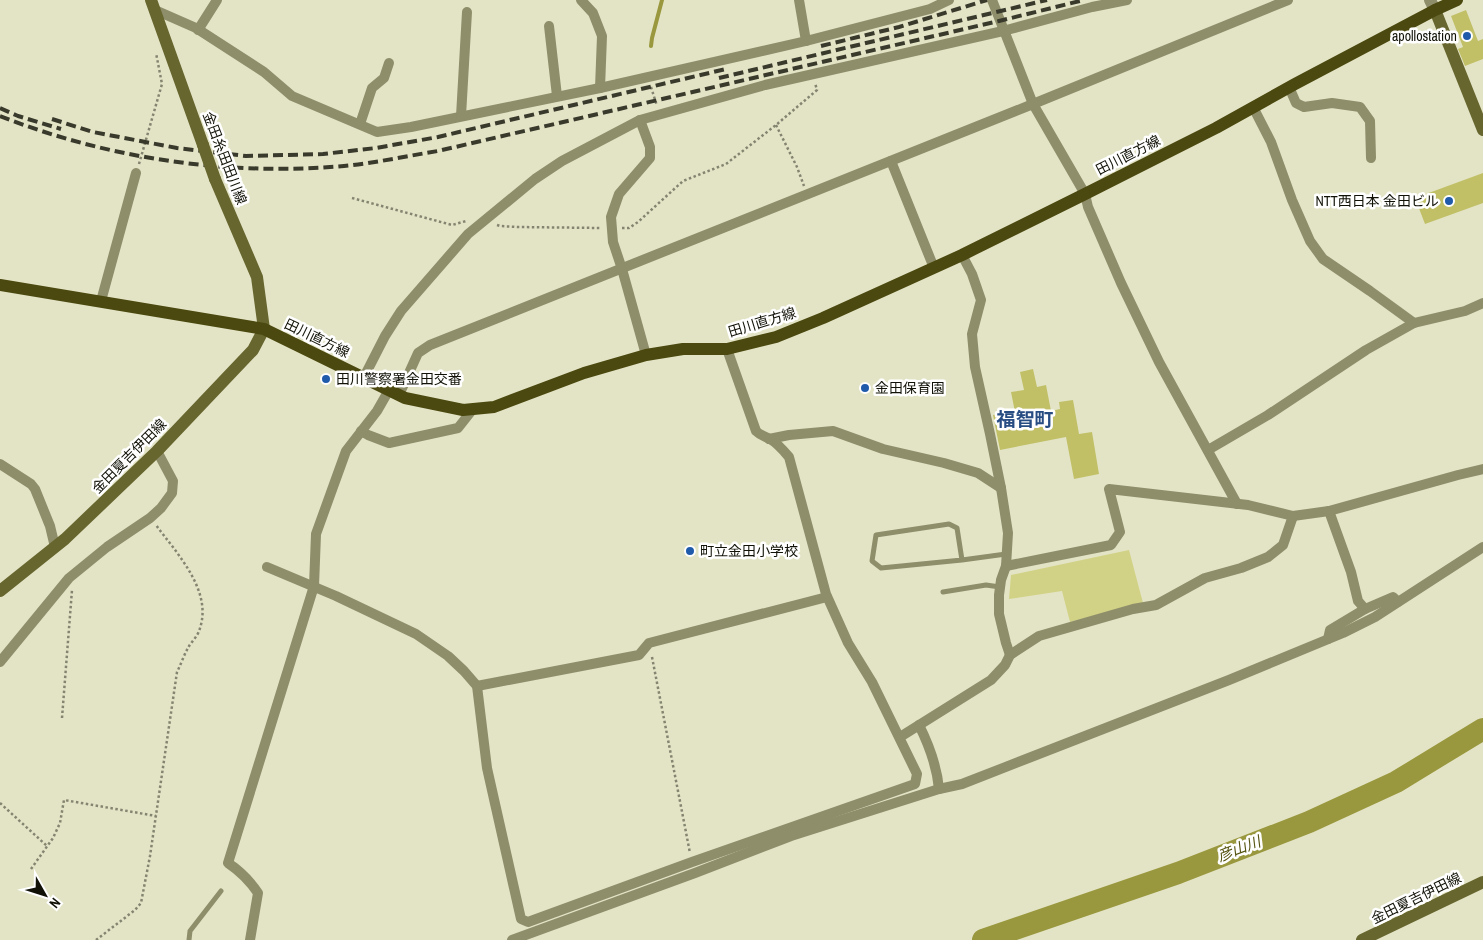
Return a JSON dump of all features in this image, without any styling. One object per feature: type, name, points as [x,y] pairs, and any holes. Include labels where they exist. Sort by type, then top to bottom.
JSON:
[{"type":"main road","name":"田川直方線","points":[[0,285],[264,329],[405,398],[463,410],[494,407],[584,374],[646,355],[683,349],[727,349],[776,337],[824,318],[962,255],[1216,128],[1432,5],[1457,0]]},
{"type":"main road","name":"金田糸田田川線","points":[[153,5],[202,145],[257,277],[264,329]]},
{"type":"main road","points":[[1432,5],[1483,130]]},
{"type":"main road","name":"金田夏吉伊田線","points":[[0,591],[55,547],[156,451],[253,350],[264,329]]},
{"type":"main road","name":"金田夏吉伊田線","points":[[1362,940],[1483,882]]},
{"type":"street","points":[[198,30],[217,0]]},
{"type":"street","points":[[581,0],[594,13],[602,36],[600,88]]},
{"type":"street","points":[[799,0],[806,41]]},
{"type":"street","points":[[153,5],[198,30],[264,72],[292,96],[377,132],[411,127],[600,88],[806,41],[930,9],[949,0]]},
{"type":"street","points":[[992,0],[1032,104],[1085,194],[1088,207],[1121,283],[1159,362],[1237,504]]},
{"type":"street","points":[[364,377],[385,336],[401,311],[468,234],[535,179],[562,161],[640,120],[755,88],[1003,31],[1092,7],[1127,0]]},
{"type":"street","points":[[250,940],[258,893],[238,870],[228,863],[314,586],[316,534],[346,451],[394,392],[418,353],[430,345],[1288,0]]},
{"type":"street","points":[[461,116],[467,12]]},
{"type":"street","points":[[549,26],[557,96]]},
{"type":"street","points":[[360,124],[372,88],[384,78],[390,63]]},
{"type":"street","points":[[1289,87],[1296,104],[1304,107],[1332,103],[1360,107],[1370,121],[1371,158]]},
{"type":"street","points":[[1253,107],[1271,142],[1292,200],[1310,241],[1324,259],[1414,323]]},
{"type":"street","points":[[640,120],[650,147],[650,158],[619,194],[611,217],[613,242],[646,355]]},
{"type":"street","points":[[891,161],[934,268]]},
{"type":"street","points":[[101,301],[136,173]]},
{"type":"street","points":[[962,255],[972,274],[981,300],[972,334],[972,349],[1001,488],[1008,533],[1006,566],[1000,587],[999,614],[1010,655]]},
{"type":"street","points":[[1208,450],[1268,415],[1366,350],[1414,323],[1465,311],[1483,303]]},
{"type":"street","points":[[267,566],[416,634],[448,656],[477,686],[487,768],[521,919],[528,922],[914,784],[918,774],[872,682],[848,643],[827,597],[789,457],[769,439],[764,438],[756,431],[727,349]]},
{"type":"street","points":[[361,431],[368,436],[390,443],[458,428],[473,409]]},
{"type":"street","points":[[769,439],[833,431],[883,449],[944,462],[978,473],[1001,488]]},
{"type":"street","points":[[0,662],[69,578],[107,547],[150,518],[161,508],[172,493],[173,481],[156,451]]},
{"type":"street","points":[[0,464],[31,484],[35,489],[50,526],[55,547]]},
{"type":"street","points":[[1006,566],[1112,545],[1120,532],[1109,488],[1237,504],[1293,516],[1329,511],[1483,469]]},
{"type":"street","points":[[1329,511],[1351,572],[1358,600],[1365,608]]},
{"type":"street","points":[[900,737],[990,680],[1005,665],[1010,655],[1039,636],[1133,609],[1156,605],[1205,578],[1241,568],[1268,556],[1283,545],[1293,516]]},
{"type":"street","points":[[512,940],[791,836],[939,789],[962,784],[1229,680],[1328,639],[1375,617],[1483,547]]},
{"type":"street","points":[[477,686],[639,655],[649,643],[827,597]]},
{"type":"street","points":[[1328,639],[1330,630],[1365,608],[1393,597],[1398,602]]},
{"type":"street","points":[[919,725],[938,776],[939,789]]},
{"type":"street","points":[[647,878],[650,890]]},
{"type":"lane","points":[[962,560],[957,528],[950,524],[876,535],[872,561],[881,568],[962,560],[1006,554]]},
{"type":"lane","points":[[943,592],[986,585],[1000,587]]},
{"type":"lane","points":[[189,940],[190,931],[221,891]]},
{"type":"path","points":[[136,173],[162,84],[154,45]]},
{"type":"path","points":[[352,198],[452,225],[476,218],[486,219],[500,226],[629,228],[683,181],[726,164],[776,125],[817,90],[813,75]]},
{"type":"path","points":[[648,76],[660,114]]},
{"type":"path","points":[[776,125],[797,167],[807,194]]},
{"type":"path","points":[[96,940],[135,910],[141,903],[150,856],[177,672],[189,646],[198,633],[201,623],[202,603],[200,593],[188,569],[150,518]]},
{"type":"path","points":[[62,718],[73,584],[69,578]]},
{"type":"path","points":[[649,643],[692,862]]},
{"type":"path","points":[[31,869],[60,823],[64,800],[156,816]]},
{"type":"path","points":[[0,804],[47,846]]},
{"type":"shaded area","points":[[1129,550],[1143,603],[1070,622],[1062,591],[1009,599],[1011,575]]},
{"type":"building","points":[[1466,10],[1478,41],[1483,39],[1483,59],[1465,66],[1458,49],[1463,47],[1451,16]]},
{"type":"building","name":"NTT西日本 金田ビル","points":[[1483,173],[1483,203],[1425,224],[1415,198]]},
{"type":"building","points":[[1033,369],[1037,387],[1046,385],[1051,411],[1060,409],[1059,402],[1073,400],[1079,434],[1092,432],[1099,474],[1074,479],[1066,437],[1000,450],[993,415],[1006,413],[1008,419],[1016,417],[1011,392],[1024,390],[1020,372]]},
{"type":"waterway","points":[[651,46],[662,0]]},
{"type":"waterway","name":"彦山川","points":[[983,940],[1178,873],[1309,822],[1396,782],[1483,729]]},
{"type":"railway","points":[[821,46],[899,27],[987,0]]},
{"type":"railway","points":[[719,78],[1047,0]]},
{"type":"railway","points":[[0,116],[41,131],[83,143],[169,161],[212,166],[256,168],[344,166],[438,151],[1084,0]]},
{"type":"railway","points":[[52,119],[93,132],[177,148],[246,156],[323,154],[376,148],[438,137],[726,69]]},
{"type":"railway","points":[[0,108],[18,116],[61,129]]},
{"type":"place","name":"apollostation","points":[[1467,36]]},
{"type":"place","name":"NTT西日本 金田ビル","points":[[1449,201]]},
{"type":"place","name":"田川警察署金田交番","points":[[326,379]]},
{"type":"place","name":"金田保育園","points":[[865,388]]},
{"type":"place","name":"町立金田小学校","points":[[690,551]]},
{"type":"district","name":"福智町","points":[[1025,419]]}]
